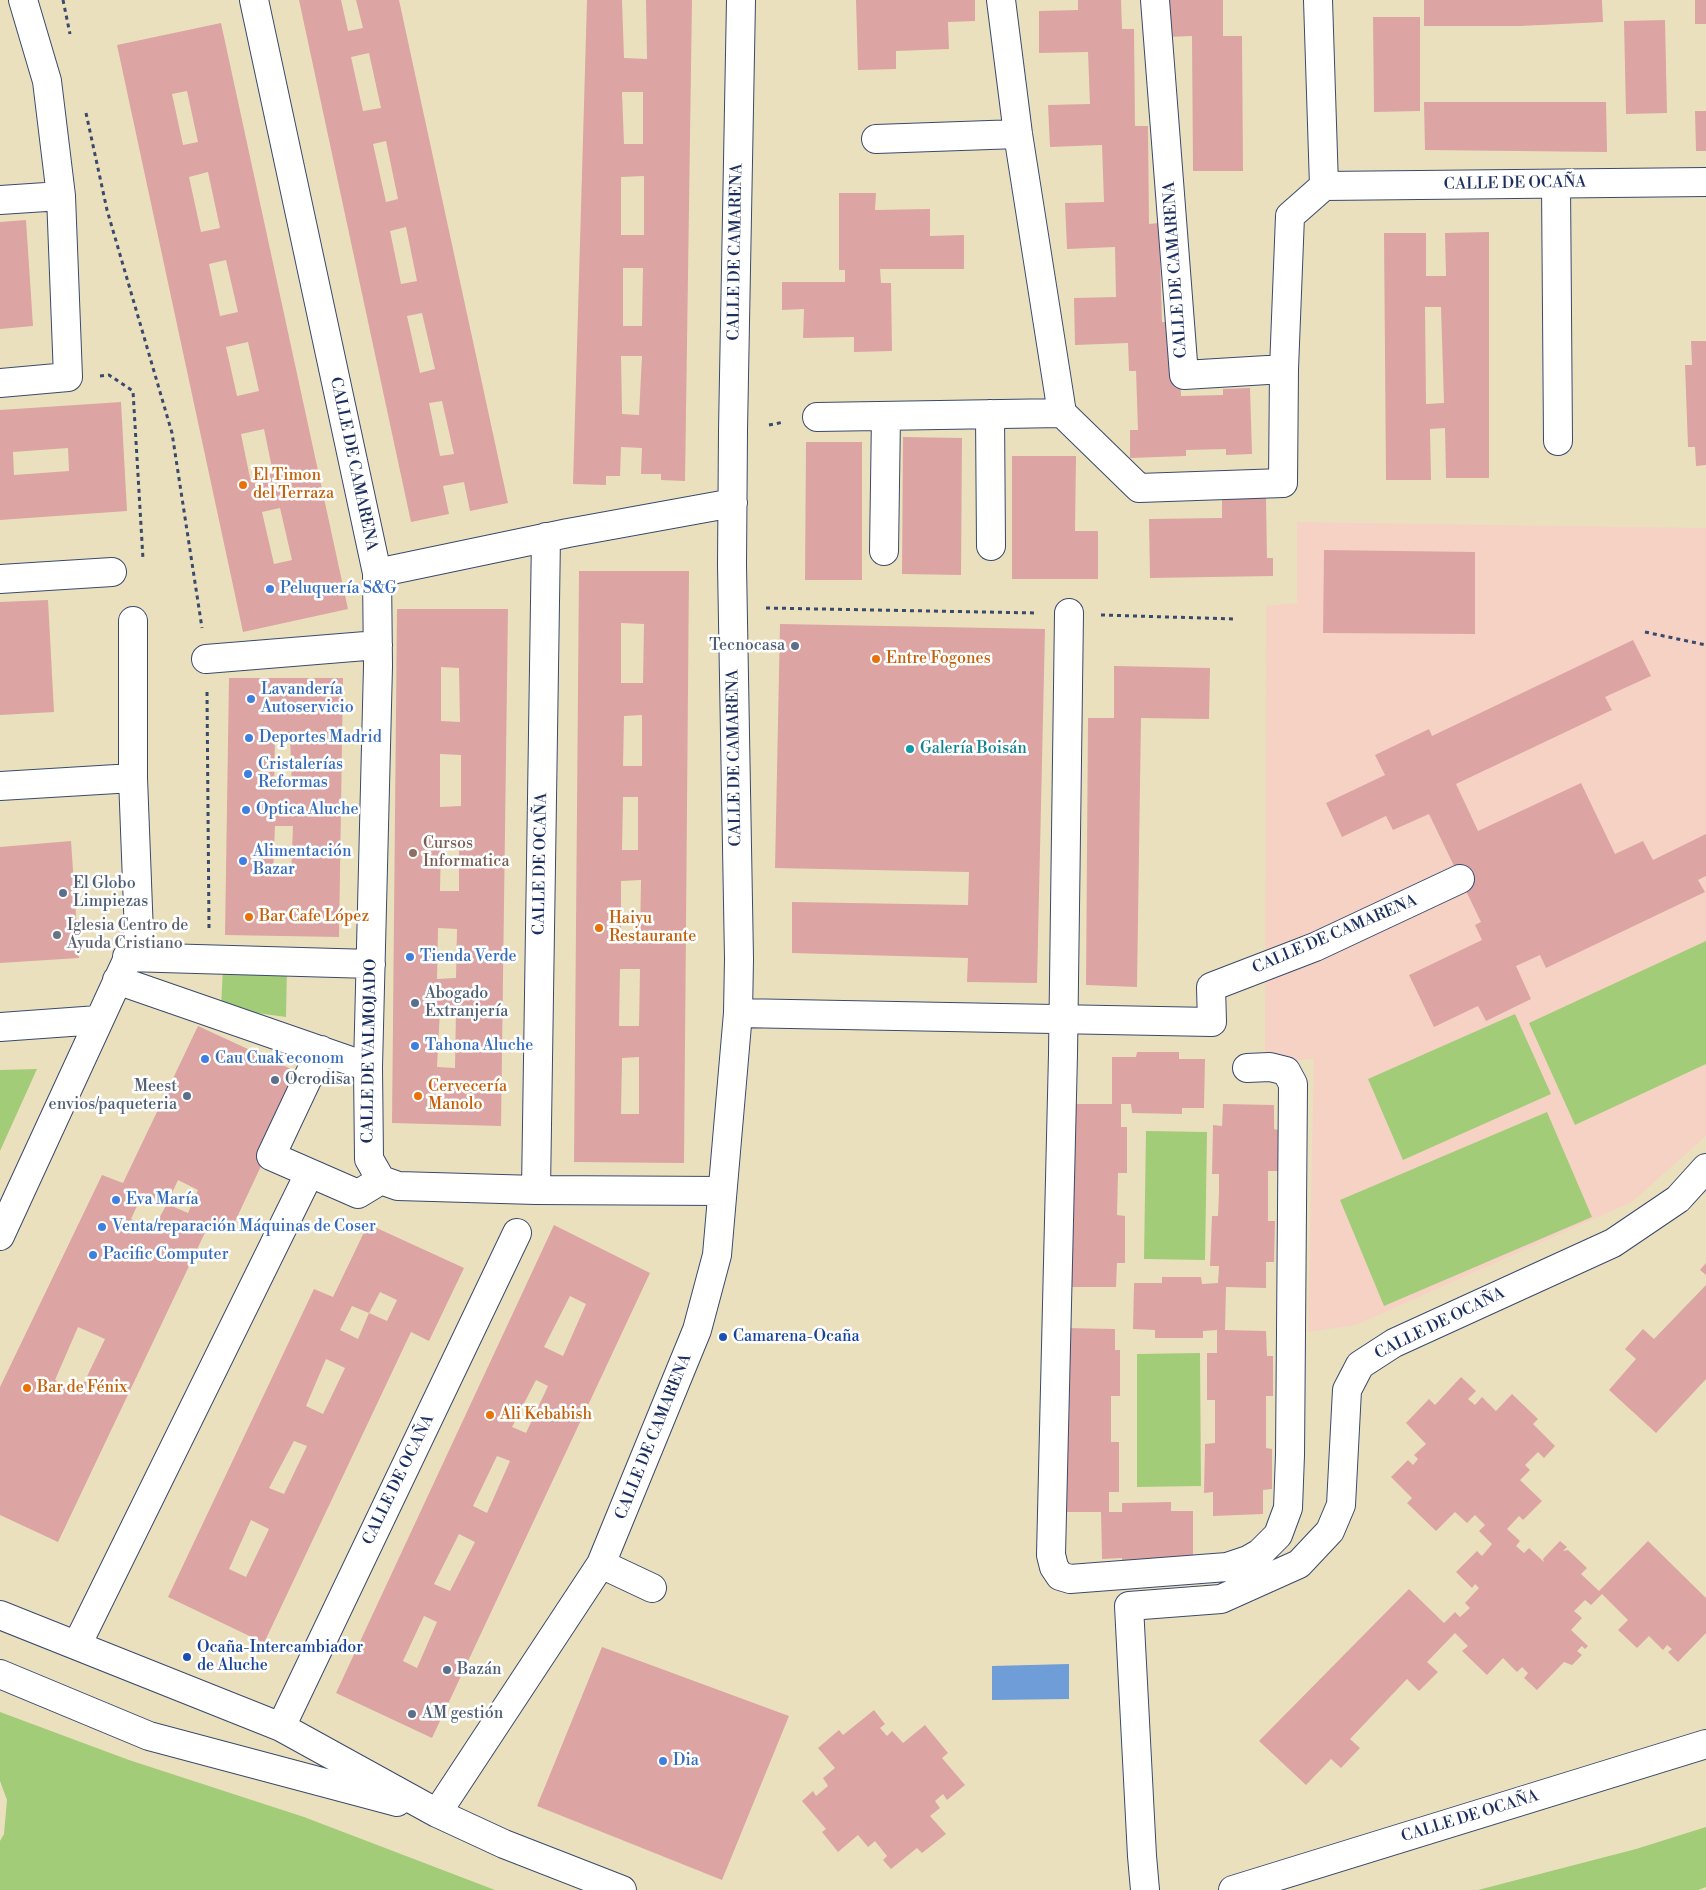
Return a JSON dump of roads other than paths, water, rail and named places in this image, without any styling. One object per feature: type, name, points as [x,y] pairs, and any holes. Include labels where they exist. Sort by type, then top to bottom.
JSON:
[{"type":"street","points":[[0,382],[68,377],[61,196],[47,81],[24,0]]},
{"type":"street","name":"CALLE DE CAMARENA","points":[[254,0],[377,573],[546,537],[733,503]]},
{"type":"street","name":"CALLE DE CAMARENA","points":[[437,1813],[601,1564],[697,1330],[717,1256],[738,1013],[733,503],[741,0]]},
{"type":"street","points":[[1001,0],[1018,134],[1062,413],[1139,488],[1283,483],[1284,369],[1290,216],[1324,186],[1318,0]]},
{"type":"street","name":"CALLE DE CAMARENA","points":[[1155,0],[1184,375],[1284,369]]},
{"type":"street","points":[[876,138],[1018,134]]},
{"type":"street","name":"CALLE DE OCAÑA","points":[[1324,186],[1706,182]]},
{"type":"street","points":[[1556,184],[1558,441]]},
{"type":"street","points":[[0,200],[61,196]]},
{"type":"street","points":[[817,418],[1062,413]]},
{"type":"street","points":[[990,414],[991,546]]},
{"type":"street","points":[[884,551],[886,416]]},
{"type":"street","name":"CALLE DE OCAÑA","points":[[536,1190],[546,537]]},
{"type":"street","points":[[0,578],[112,572]]},
{"type":"street","points":[[206,659],[378,656],[377,573]]},
{"type":"street","points":[[1069,613],[1063,1019],[1051,1545],[1054,1567],[1060,1576],[1070,1579],[1228,1567],[1248,1560],[1260,1553],[1278,1536],[1288,1508],[1290,1454],[1293,1084],[1286,1071],[1270,1067],[1247,1068]]},
{"type":"street","points":[[0,1236],[139,934],[133,778],[133,621]]},
{"type":"street","name":"CALLE DE VALMOJADO","points":[[378,656],[368,1067],[369,1159],[381,1180]]},
{"type":"street","points":[[0,786],[133,778]]},
{"type":"street","name":"CALLE DE CAMARENA","points":[[738,1013],[1212,1022],[1211,987],[1315,947],[1460,879]]},
{"type":"street","points":[[122,969],[209,958],[371,964]]},
{"type":"street","points":[[122,969],[321,1050],[368,1067]]},
{"type":"street","points":[[0,1027],[98,1020]]},
{"type":"street","points":[[321,1050],[271,1156],[358,1194],[381,1180],[398,1186],[536,1190],[722,1191]]},
{"type":"street","name":"CALLE DE OCAÑA","points":[[1146,1890],[1142,1856],[1130,1606],[1221,1599],[1299,1564],[1330,1531],[1341,1505],[1346,1390],[1360,1365],[1394,1343],[1613,1243],[1678,1199],[1706,1168]]},
{"type":"street","points":[[77,1645],[309,1174]]},
{"type":"street","name":"CALLE DE OCAÑA","points":[[281,1727],[517,1233]]},
{"type":"street","points":[[601,1564],[652,1588]]},
{"type":"street","points":[[1211,1568],[1213,1599]]},
{"type":"street","points":[[0,1615],[281,1727],[437,1813],[504,1844],[622,1890]]},
{"type":"street","points":[[0,1674],[149,1736],[437,1813]]},
{"type":"street","name":"CALLE DE OCAÑA","points":[[1234,1890],[1706,1744]]},
{"type":"water","points":[[1069,1664],[1069,1699],[992,1700],[992,1666]]},
{"type":"place","name":"El Timon del Terraza","points":[[243,485]]},
{"type":"place","name":"Peluquería S&G","points":[[270,589]]},
{"type":"place","name":"Tecnocasa","points":[[795,646]]},
{"type":"place","name":"Entre Fogones","points":[[876,659]]},
{"type":"place","name":"Lavandería Autoservicio","points":[[251,699]]},
{"type":"place","name":"Deportes Madrid","points":[[249,738]]},
{"type":"place","name":"Galería Boisán","points":[[910,749]]},
{"type":"place","name":"Cristalerías Reformas","points":[[248,774]]},
{"type":"place","name":"Optica Aluche","points":[[246,810]]},
{"type":"place","name":"Cursos Informatica","points":[[413,853]]},
{"type":"place","name":"Alimentación Bazar","points":[[243,861]]},
{"type":"place","name":"El Globo Limpiezas","points":[[63,893]]},
{"type":"place","name":"Bar Cafe López","points":[[249,917]]},
{"type":"place","name":"Haiyu Restaurante","points":[[599,928]]},
{"type":"place","name":"Iglesia Centro de Ayuda Cristiano","points":[[57,935]]},
{"type":"place","name":"Tienda Verde","points":[[410,957]]},
{"type":"place","name":"Abogado Extranjería","points":[[415,1003]]},
{"type":"place","name":"Tahona Aluche","points":[[415,1046]]},
{"type":"place","name":"Cau Cuak econom","points":[[205,1059]]},
{"type":"place","name":"Ocrodisa","points":[[275,1080]]},
{"type":"place","name":"Meest envios/paqueteria","points":[[187,1096]]},
{"type":"place","name":"Cervecería Manolo","points":[[418,1096]]},
{"type":"place","name":"Eva María","points":[[116,1200]]},
{"type":"place","name":"Venta/reparación Máquinas de Coser","points":[[102,1227]]},
{"type":"place","name":"Pacific Computer","points":[[93,1255]]},
{"type":"place","name":"Camarena-Ocaña","points":[[723,1337]]},
{"type":"place","name":"Bar de Fénix","points":[[27,1388]]},
{"type":"place","name":"Ali Kebabish","points":[[490,1415]]},
{"type":"place","name":"Ocaña-Intercambiador de Aluche","points":[[187,1657]]},
{"type":"place","name":"Bazán","points":[[447,1670]]},
{"type":"place","name":"AM gestión","points":[[412,1714]]},
{"type":"place","name":"Dia","points":[[663,1761]]}]
